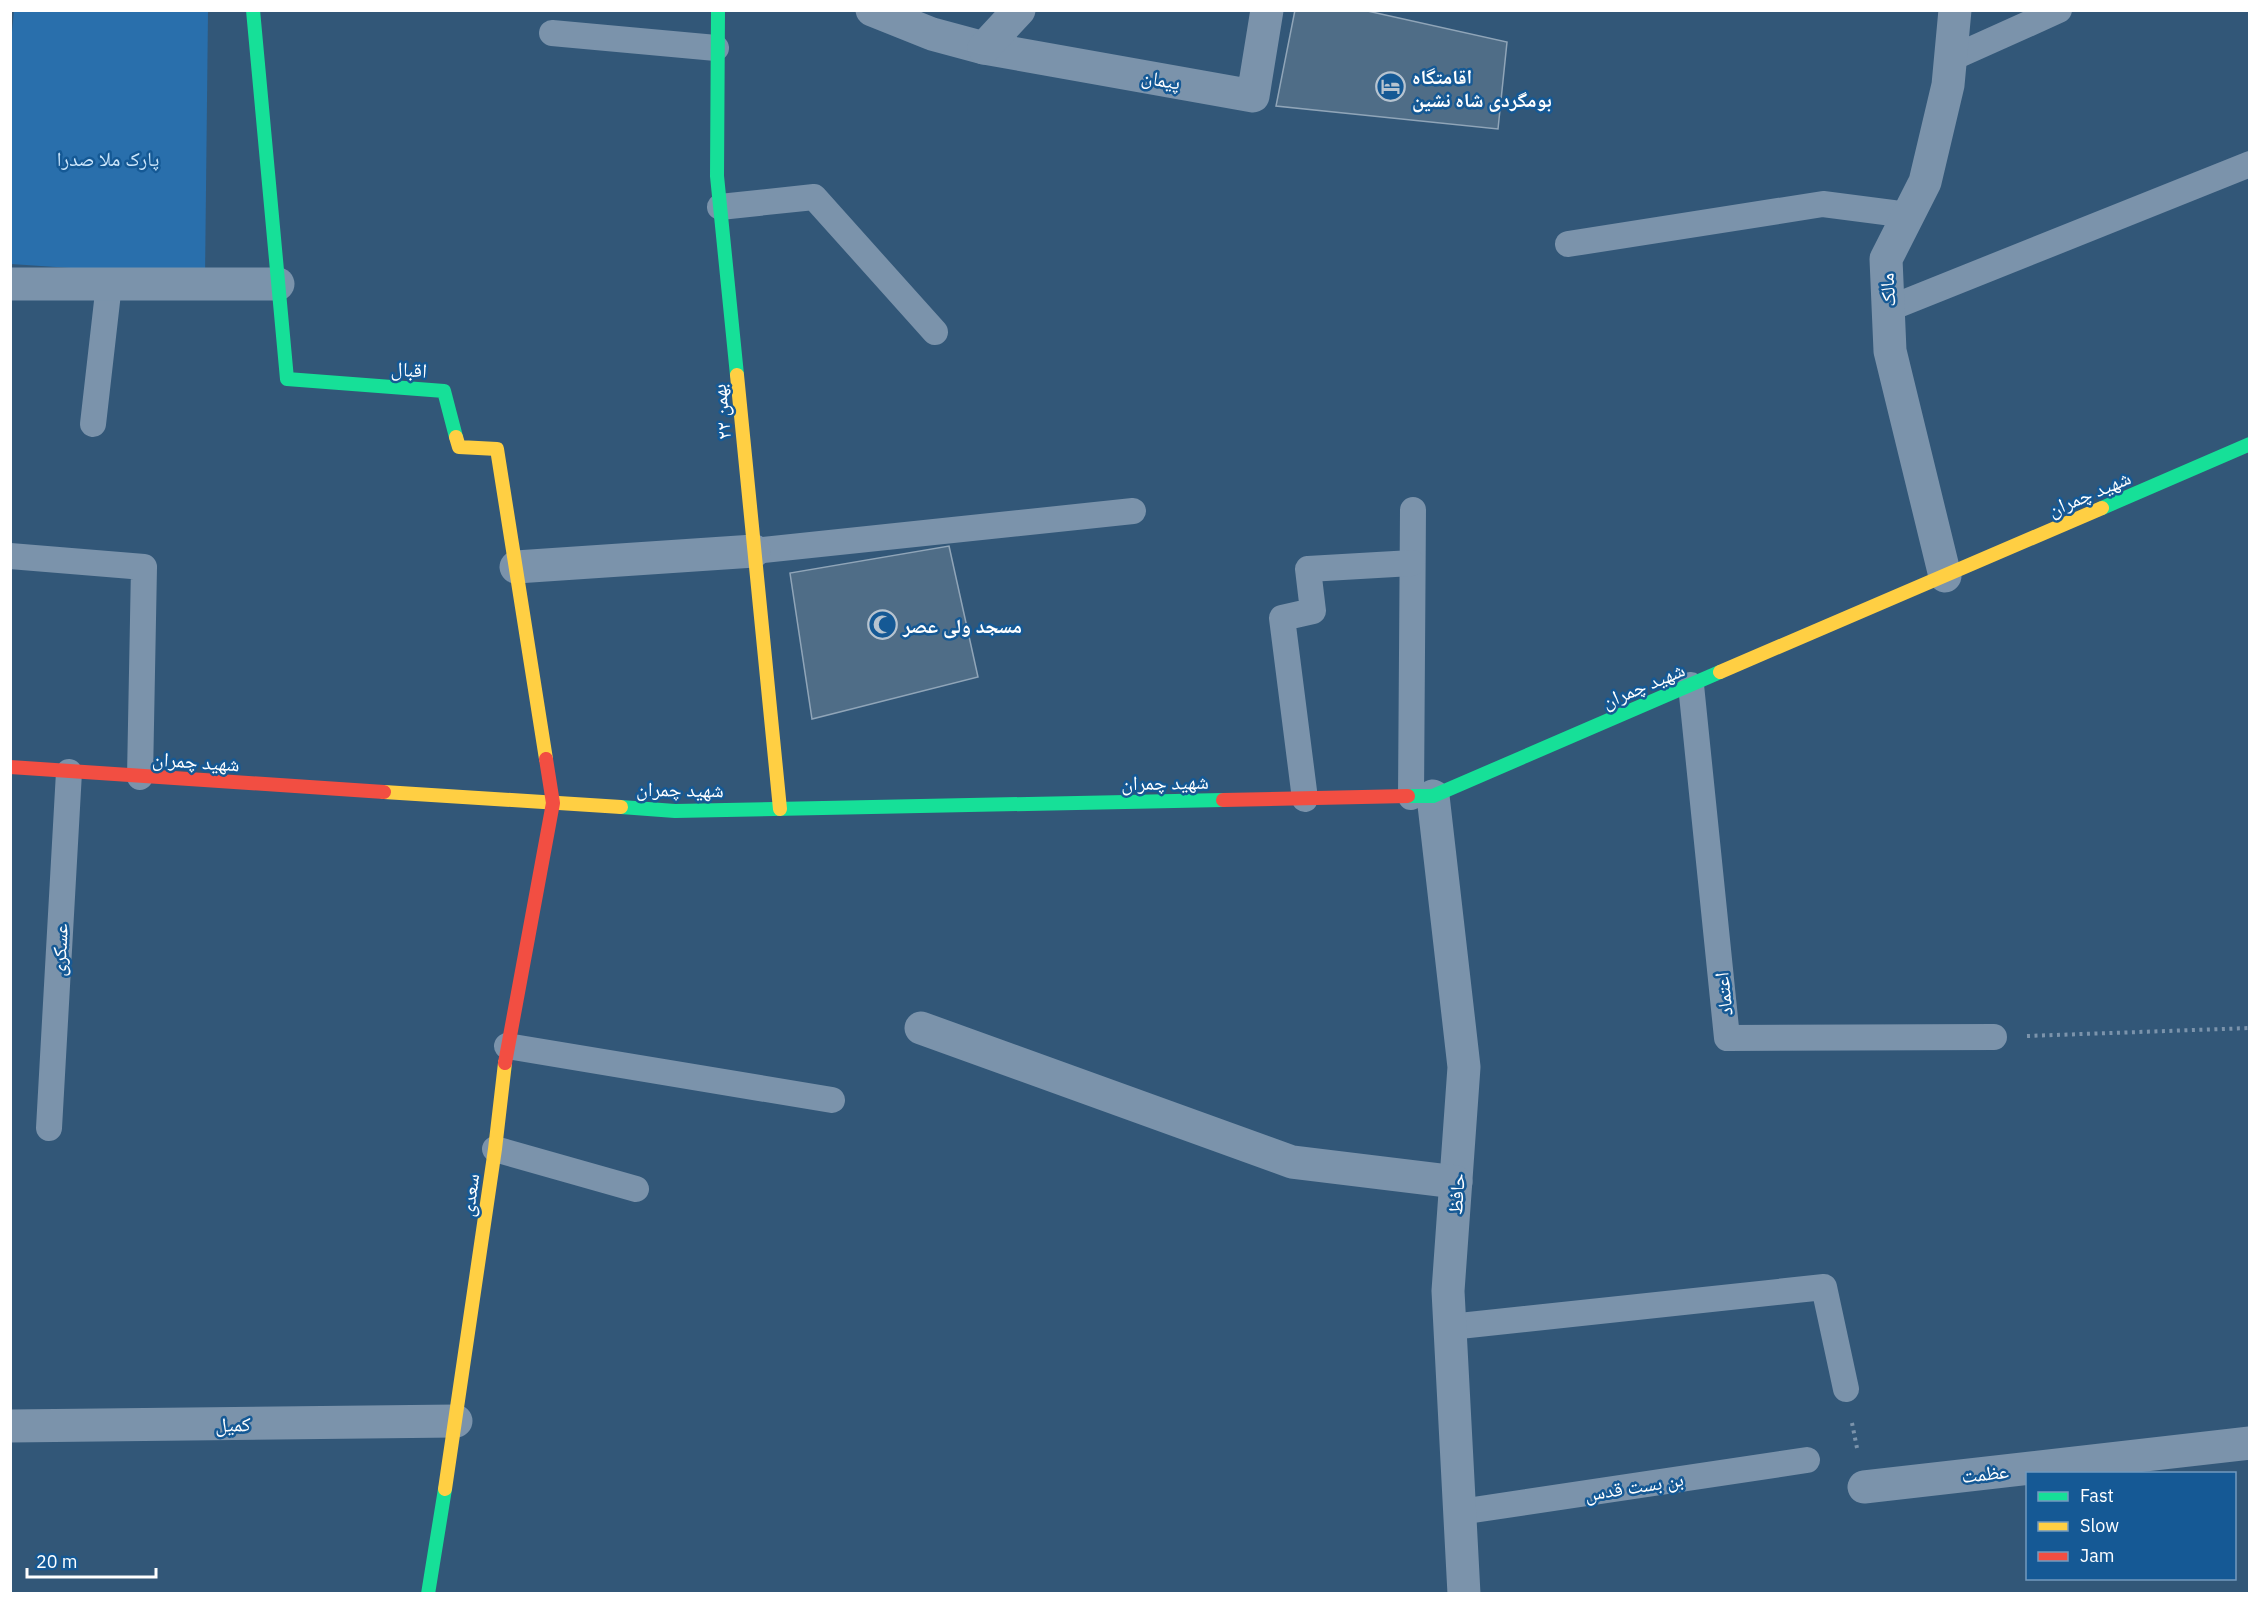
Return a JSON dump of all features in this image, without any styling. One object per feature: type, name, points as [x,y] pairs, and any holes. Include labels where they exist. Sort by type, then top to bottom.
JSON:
[{"type":"street","name":"اقبال","points":[[253,10],[287,379],[444,391],[459,447],[497,448],[553,804]]},
{"type":"street","name":"۲۲ بهمن","points":[[718,10],[717,177],[780,809]]},
{"type":"street","name":"پیمان","points":[[872,10],[932,34],[984,48],[1253,96],[1267,10]]},
{"type":"street","points":[[984,48],[1019,10]]},
{"type":"street","name":"مالک","points":[[1945,576],[1890,351],[1886,259],[1926,182],[1948,85],[1955,10]]},
{"type":"street","points":[[10,284],[278,284]]},
{"type":"street","name":"شهید چمران","points":[[10,767],[675,811],[1422,797],[1691,685],[2250,444]]},
{"type":"street","points":[[516,567],[754,551]]},
{"type":"street","name":"حافظ","points":[[1422,797],[1464,1067],[1448,1291],[1464,1593]]},
{"type":"street","name":"سعدی","points":[[428,1593],[456,1421],[495,1149],[507,1046],[553,804]]},
{"type":"street","points":[[921,1028],[1292,1162],[1456,1182]]},
{"type":"street","name":"کمیل","points":[[10,1426],[456,1421]]},
{"type":"street","name":"عظمت","points":[[1864,1487],[2250,1443]]},
{"type":"lane","points":[[1950,59],[2059,10]]},
{"type":"lane","points":[[552,33],[717,48]]},
{"type":"lane","points":[[1888,309],[2250,164]]},
{"type":"lane","points":[[720,207],[814,197],[935,332]]},
{"type":"lane","points":[[1568,244],[1823,204],[1908,215]]},
{"type":"lane","points":[[93,424],[109,284]]},
{"type":"lane","points":[[1413,510],[1412,563],[1422,797]]},
{"type":"lane","points":[[754,551],[1133,511]]},
{"type":"lane","points":[[10,556],[144,567],[140,777]]},
{"type":"lane","points":[[1305,799],[1282,618],[1313,611],[1308,569],[1412,563]]},
{"type":"lane","name":"اعتماد","points":[[1691,685],[1727,1038],[1994,1037]]},
{"type":"lane","name":"عسکری","points":[[49,1128],[69,772]]},
{"type":"lane","points":[[507,1046],[832,1100]]},
{"type":"lane","points":[[495,1149],[636,1189]]},
{"type":"lane","points":[[1450,1327],[1824,1287],[1846,1389]]},
{"type":"lane","name":"بن بست قدس","points":[[1460,1512],[1808,1460]]},
{"type":"path","points":[[1994,1037],[2250,1028]]},
{"type":"path","points":[[1846,1389],[1864,1487]]},
{"type":"green space","name":"پارک ملا صدرا","points":[[14,11],[208,11],[205,277],[11,264],[10,53]]},
{"type":"building","name":"اقامتگاه بومگردی شاه نشین","points":[[1295,10],[1363,10],[1507,42],[1498,129],[1276,106]]},
{"type":"building","name":"مسجد ولی عصر","points":[[949,546],[978,677],[812,719],[790,573]]},
{"type":"traffic: fast","points":[[253,10],[287,379],[444,391],[456,437]]},
{"type":"traffic: fast","points":[[718,10],[717,176],[737,375]]},
{"type":"traffic: fast","points":[[2102,508],[2250,444]]},
{"type":"traffic: fast","points":[[1408,796],[1433,796],[1720,672]]},
{"type":"traffic: fast","points":[[621,807],[675,811],[1223,800]]},
{"type":"traffic: fast","points":[[428,1594],[445,1489]]},
{"type":"traffic: slow","points":[[737,375],[780,809]]},
{"type":"traffic: slow","points":[[456,437],[459,447],[497,449],[546,759]]},
{"type":"traffic: slow","points":[[1720,672],[2102,508]]},
{"type":"traffic: slow","points":[[384,792],[621,807]]},
{"type":"traffic: slow","points":[[445,1489],[495,1149],[505,1063]]},
{"type":"traffic: jam","points":[[505,1063],[553,803],[546,759]]},
{"type":"traffic: jam","points":[[10,767],[384,792]]},
{"type":"traffic: jam","points":[[1223,800],[1408,796]]},
{"type":"place","name":"اقامتگاه بومگردی شاه نشین","points":[[1391,87]]},
{"type":"place","name":"مسجد ولی عصر","points":[[882,625]]}]
